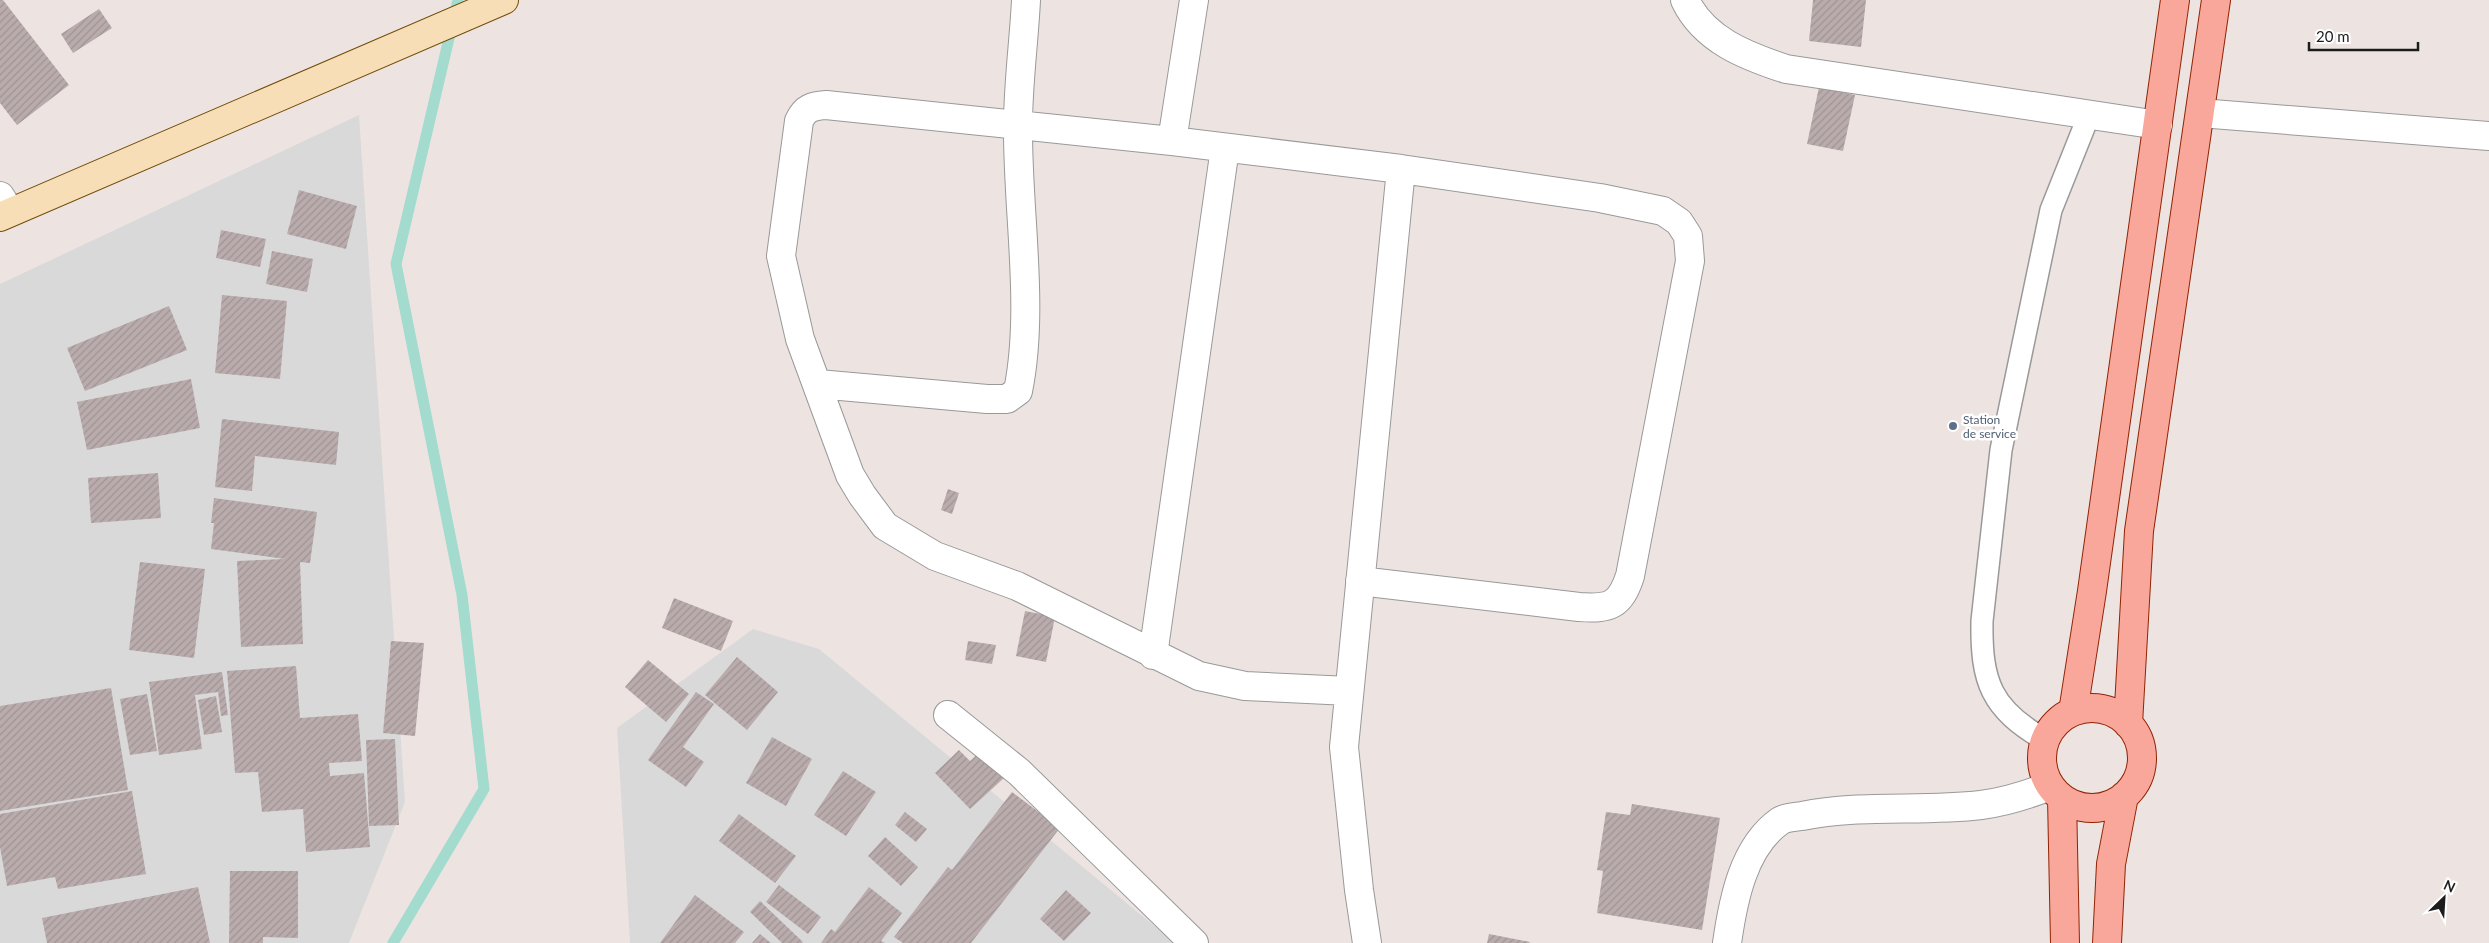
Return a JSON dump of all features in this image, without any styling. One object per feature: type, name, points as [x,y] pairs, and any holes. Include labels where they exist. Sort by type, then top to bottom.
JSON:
[{"type":"main road","points":[[3,209],[504,0]]},
{"type":"main road","points":[[2073,712],[2175,0]]},
{"type":"main road","points":[[2128,724],[2139,532],[2216,0]]},
{"type":"main road","points":[[2056,792],[2077,806],[2094,808],[2111,804],[2124,796],[2134,785],[2141,767],[2141,747],[2128,724],[2116,714],[2102,709],[2087,709],[2073,712],[2061,718],[2045,740],[2042,763],[2056,792],[2065,943]]},
{"type":"main road","points":[[2107,943],[2111,864],[2124,796]]},
{"type":"street","points":[[818,384],[987,399],[1007,399],[1018,390],[1025,332],[1018,124],[1026,0]]},
{"type":"street","points":[[1172,141],[1194,0]]},
{"type":"street","points":[[1685,0],[1692,15],[1718,40],[1750,58],[1786,69],[2158,125]]},
{"type":"street","points":[[1349,691],[1245,686],[1199,676],[1153,655],[1018,586],[935,556],[885,526],[850,475],[800,339],[782,256],[792,170],[799,121],[802,114],[810,107],[826,105],[1172,141],[1401,169],[1590,197],[1663,211],[1679,222],[1688,236],[1690,261],[1630,576],[1624,593],[1616,603],[1601,608],[1579,607],[1360,581]]},
{"type":"street","points":[[2200,113],[2489,136]]},
{"type":"street","points":[[1153,655],[1225,148]]},
{"type":"street","points":[[1367,943],[1359,890],[1344,747],[1401,169]]},
{"type":"street","points":[[948,715],[1019,772],[1194,943]]},
{"type":"street","points":[[1728,943],[1730,921],[1743,875],[1753,851],[1757,843],[1782,820],[1816,813],[1980,805],[2056,792]]},
{"type":"lane","points":[[2045,740],[2021,726],[2002,706],[1988,685],[1982,650],[1982,621],[2001,450],[2051,210],[2089,115]]},
{"type":"shaded area","points":[[359,115],[405,802],[349,943],[0,943],[0,284]]},
{"type":"shaded area","points":[[753,629],[819,649],[1175,943],[630,943],[617,728]]},
{"type":"building","points":[[0,0],[3,0],[69,85],[17,125],[0,103]]},
{"type":"building","points":[[1813,0],[1866,0],[1861,47],[1809,41]]},
{"type":"building","points":[[99,9],[112,28],[73,53],[61,34]]},
{"type":"building","points":[[1819,87],[1855,95],[1843,151],[1807,144]]},
{"type":"building","points":[[299,190],[357,206],[346,249],[287,234]]},
{"type":"building","points":[[221,230],[266,239],[260,267],[216,258]]},
{"type":"building","points":[[272,251],[313,259],[307,292],[266,284]]},
{"type":"building","points":[[222,295],[287,301],[280,379],[215,373]]},
{"type":"building","points":[[169,306],[187,350],[85,391],[67,348]]},
{"type":"building","points":[[191,379],[200,428],[87,450],[77,402]]},
{"type":"building","points":[[222,419],[339,432],[336,465],[255,456],[252,491],[215,487]]},
{"type":"building","points":[[158,473],[161,518],[91,523],[88,478]]},
{"type":"building","points":[[948,489],[959,493],[952,514],[941,510]]},
{"type":"building","points":[[214,498],[317,512],[310,563],[300,562],[303,644],[241,647],[237,561],[285,559],[211,549],[214,523],[211,523]]},
{"type":"building","points":[[140,562],[205,569],[194,658],[129,650]]},
{"type":"building","points":[[674,598],[733,621],[721,651],[662,628]]},
{"type":"building","points":[[1025,611],[1055,617],[1046,662],[1016,656]]},
{"type":"building","points":[[391,641],[424,643],[415,736],[383,733]]},
{"type":"building","points":[[968,641],[996,645],[992,664],[965,660]]},
{"type":"building","points":[[737,657],[778,692],[747,730],[705,695]]},
{"type":"building","points":[[648,660],[689,694],[666,722],[625,687]]},
{"type":"building","points":[[296,666],[300,718],[358,714],[362,761],[329,763],[330,776],[364,773],[370,847],[306,852],[303,809],[262,812],[258,772],[235,773],[227,671]]},
{"type":"building","points":[[222,672],[228,715],[221,716],[218,692],[195,695],[202,749],[159,755],[149,682]]},
{"type":"building","points":[[111,688],[128,790],[0,811],[0,706]]},
{"type":"building","points":[[696,692],[714,704],[683,747],[704,762],[686,787],[648,760]]},
{"type":"building","points":[[147,694],[157,751],[130,755],[120,699]]},
{"type":"building","points":[[216,696],[222,732],[204,735],[198,700]]},
{"type":"building","points":[[772,737],[812,759],[786,806],[746,783]]},
{"type":"building","points":[[395,739],[399,825],[369,826],[366,740]]},
{"type":"building","points":[[959,750],[970,761],[980,752],[1004,778],[970,809],[935,773]]},
{"type":"building","points":[[843,771],[876,792],[846,836],[814,815]]},
{"type":"building","points":[[132,791],[146,874],[58,889],[55,877],[7,886],[0,847],[0,814]]},
{"type":"building","points":[[1012,792],[1060,828],[971,943],[903,943],[894,937],[948,867],[952,870]]},
{"type":"building","points":[[1632,804],[1720,818],[1702,930],[1597,913],[1603,871],[1597,870],[1606,812],[1630,815]]},
{"type":"building","points":[[905,812],[927,829],[916,842],[895,825]]},
{"type":"building","points":[[739,814],[796,856],[775,883],[719,841]]},
{"type":"building","points":[[885,837],[918,867],[901,886],[868,856]]},
{"type":"building","points":[[230,871],[298,871],[298,938],[263,937],[263,943],[229,943]]},
{"type":"building","points":[[779,885],[821,917],[808,934],[766,902]]},
{"type":"building","points":[[198,887],[210,943],[47,943],[42,918]]},
{"type":"building","points":[[869,887],[902,913],[881,941],[885,943],[821,943],[831,929],[835,932]]},
{"type":"building","points":[[1066,890],[1091,913],[1064,941],[1040,919]]},
{"type":"building","points":[[695,895],[744,932],[735,943],[660,943]]},
{"type":"building","points":[[760,901],[803,942],[782,943],[750,912]]},
{"type":"building","points":[[760,934],[771,943],[752,943]]},
{"type":"building","points":[[1489,934],[1530,942],[1487,943]]},
{"type":"waterway","points":[[393,943],[484,789],[462,595],[396,264],[458,0]]},
{"type":"place","name":"Station de service","points":[[1953,426]]}]
